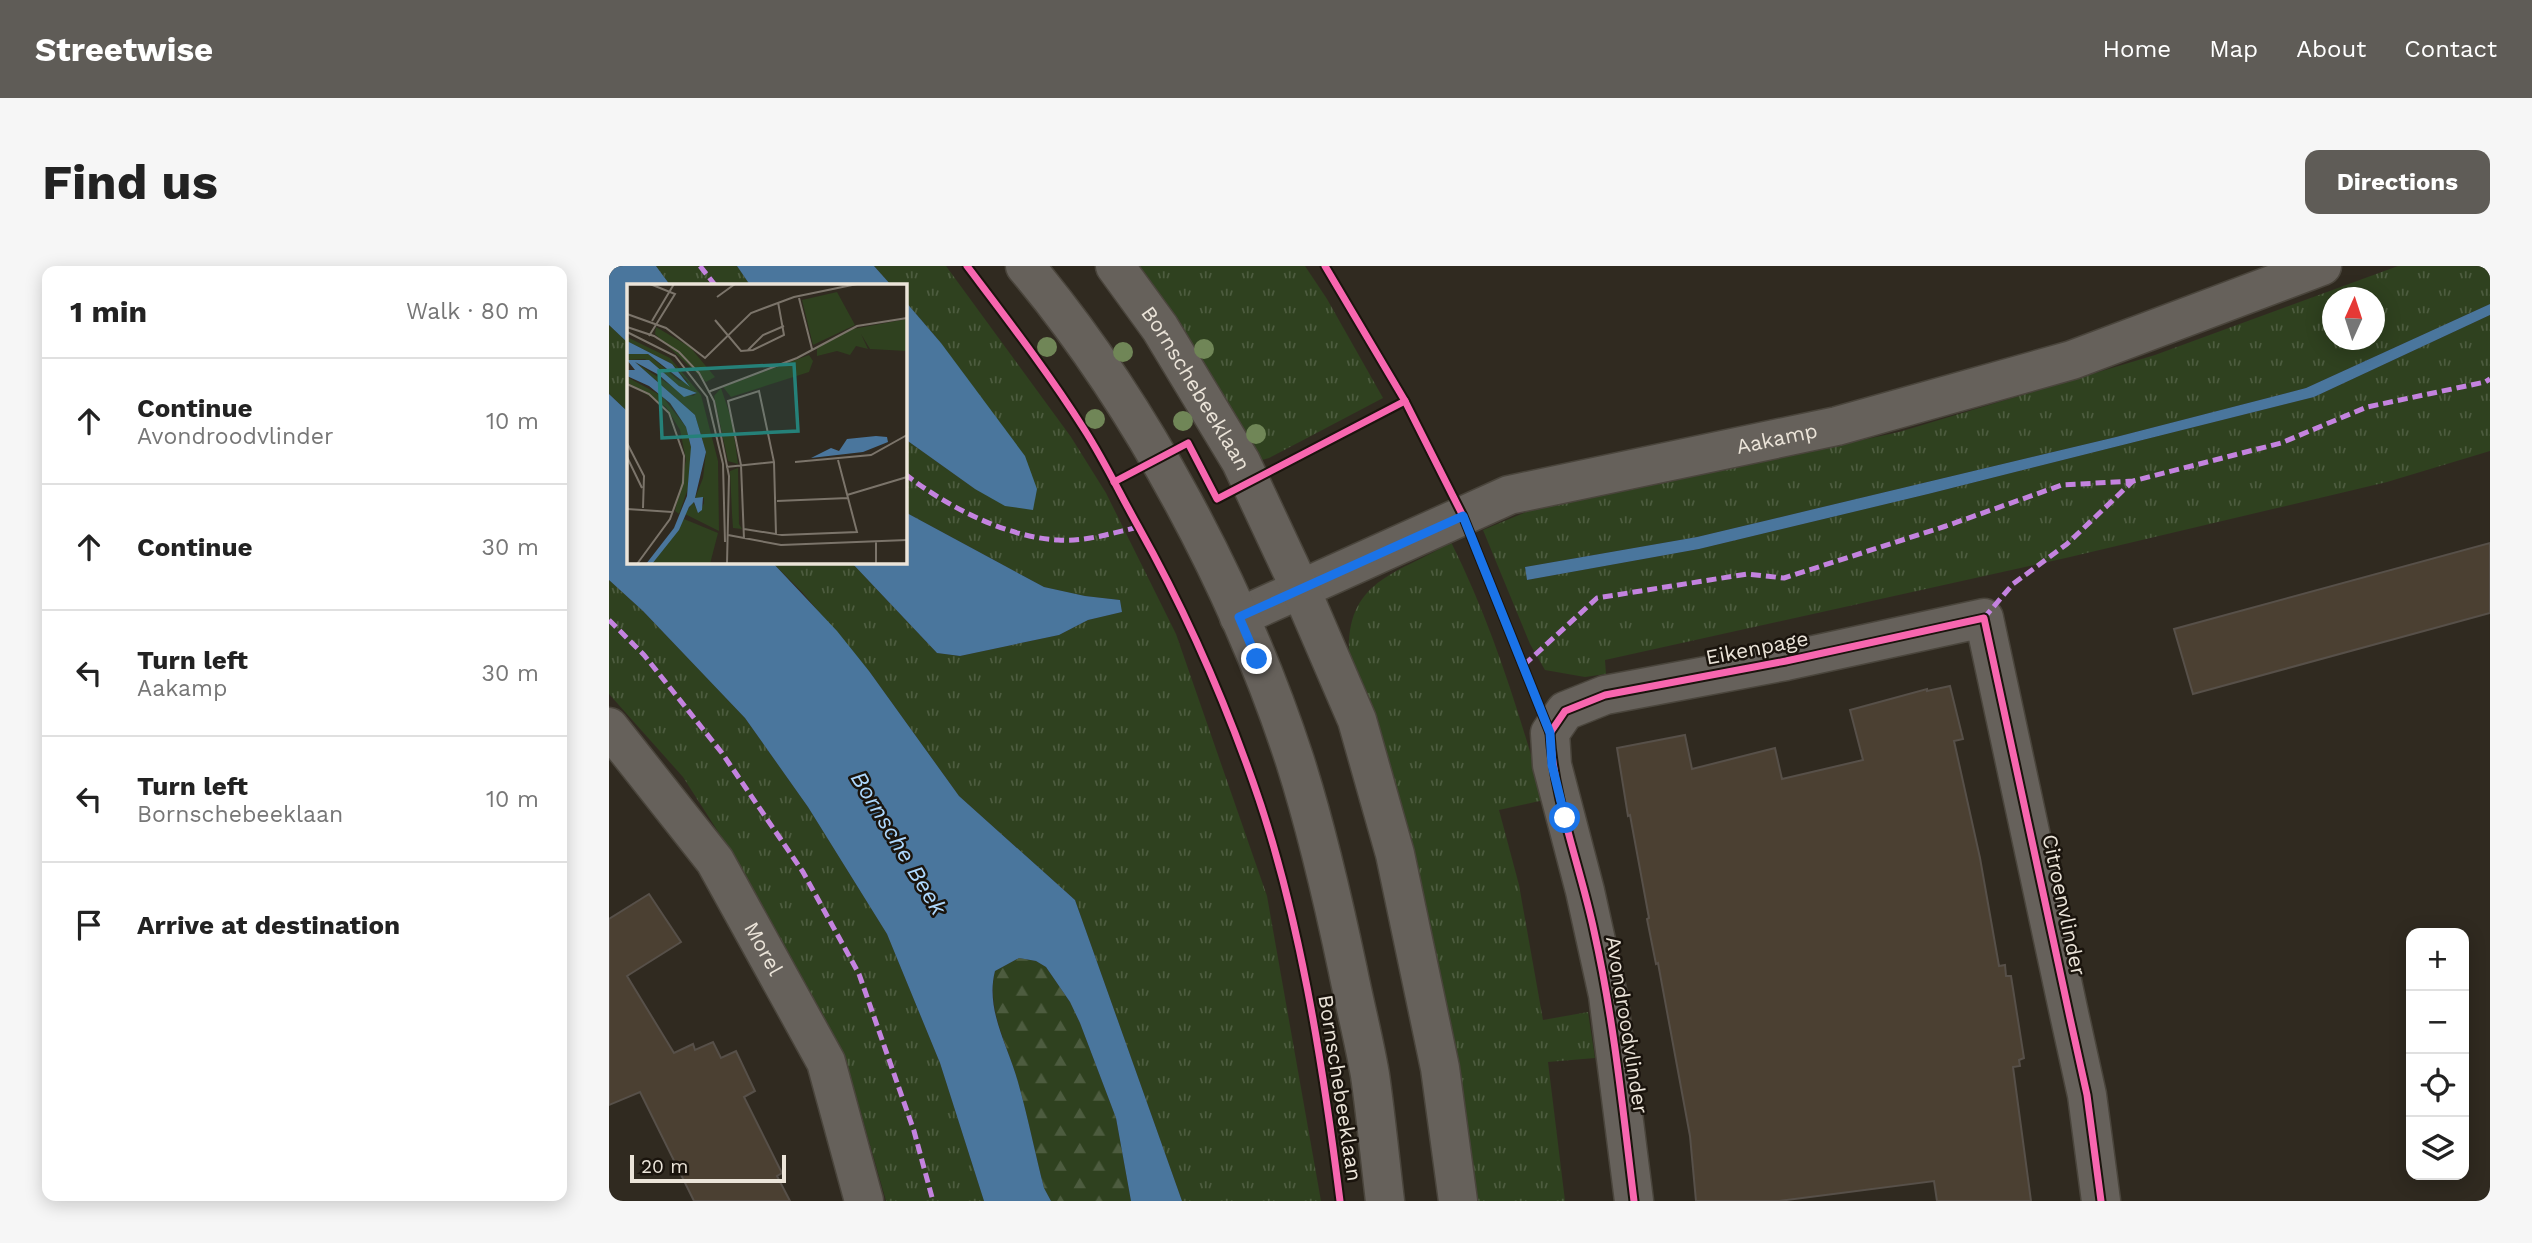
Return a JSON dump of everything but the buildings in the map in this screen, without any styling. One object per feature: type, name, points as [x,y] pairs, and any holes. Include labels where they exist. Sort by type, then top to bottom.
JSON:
[{"type":"street","name":"Bornschebeeklaan","points":[[1025,266],[1109,378],[1174,486],[1239,617],[1295,760],[1328,876],[1370,1073],[1385,1201]]},
{"type":"street","name":"Bornschebeeklaan","points":[[1115,266],[1160,328],[1241,462],[1301,590],[1357,720],[1395,854],[1440,1069],[1458,1201]]},
{"type":"street","name":"Aakamp","points":[[1239,617],[1509,495],[1837,426],[2072,359],[2322,266]]},
{"type":"street","name":"Eikenpage","points":[[1550,733],[1565,711],[1605,695],[1786,661],[1984,618]]},
{"type":"street","name":"Citroenvlinder","points":[[1984,618],[2080,1055],[2101,1201]]},
{"type":"street","name":"Morel","points":[[609,727],[715,861],[827,1062],[864,1201]]},
{"type":"street","name":"Avondroodvlinder","points":[[1550,733],[1552,765],[1585,891],[1608,995],[1634,1201]]},
{"type":"green space","points":[[656,266],[737,266],[749,284],[669,284]]},
{"type":"green space","points":[[874,266],[946,266],[1071,437],[1106,493],[1176,634],[1267,896],[1321,1201],[1182,1201],[1075,900],[959,796],[869,671],[802,592],[774,564],[853,564],[937,653],[960,656],[1059,635],[1088,620],[1122,612],[1120,600],[1044,587],[907,513],[907,440],[975,489],[941,343],[907,303],[907,284],[890,284]]},
{"type":"green space","points":[[1127,266],[1305,266],[1327,299],[1383,398],[1269,458],[1255,462]]},
{"type":"green space","points":[[2398,266],[2490,266],[2490,304],[2306,388],[2116,437],[1697,537],[1525,567],[1527,580],[1699,549],[2314,397],[2490,315],[2490,451],[2387,482],[2070,557],[1605,660],[1606,674],[1585,677],[1545,670],[1530,644],[1483,530],[1545,504],[1659,484],[1899,432],[2155,355],[2322,294],[2322,350],[2385,350],[2385,287],[2341,287]]},
{"type":"green space","points":[[609,325],[627,342],[627,411],[609,394]]},
{"type":"green space","points":[[1451,542],[1466,573],[1503,669],[1544,800],[1499,810],[1519,885],[1543,1020],[1588,1012],[1595,1058],[1548,1062],[1565,1201],[1469,1201],[1349,652],[1351,627],[1357,608],[1367,593],[1396,571]]},
{"type":"green space","points":[[609,580],[643,611],[745,718],[808,807],[887,934],[940,1063],[984,1201],[886,1201],[857,1099],[800,975],[735,858],[683,777],[609,694]]},
{"type":"green space","points":[[1019,958],[1036,961],[1046,967],[1070,1002],[1080,1023],[1116,1118],[1131,1201],[1051,1201],[1044,1188],[1022,1095],[999,1027],[993,1000],[995,971]]},
{"type":"water","points":[[609,266],[656,266],[669,284],[627,284],[627,342],[609,325]]},
{"type":"water","points":[[737,266],[874,266],[890,284],[749,284]]},
{"type":"water","points":[[907,303],[941,343],[1025,456],[1037,489],[1033,510],[1005,506],[975,489],[907,440]]},
{"type":"water","points":[[2490,304],[2490,315],[2314,397],[1699,549],[1527,580],[1525,567],[1697,537],[2116,437],[2306,388]]},
{"type":"water","name":"Bornsche Beek","points":[[609,394],[627,411],[627,564],[774,564],[837,631],[869,671],[959,796],[1075,900],[1182,1201],[1131,1201],[1116,1118],[1080,1023],[1070,1002],[1046,967],[1036,961],[1019,958],[995,971],[993,1000],[995,1014],[1022,1095],[1044,1188],[1051,1201],[984,1201],[940,1063],[887,934],[808,807],[745,718],[643,611],[609,580]]},
{"type":"water","points":[[907,513],[1044,587],[1120,600],[1122,612],[1088,620],[1059,635],[960,656],[937,653],[853,564],[907,564]]},
{"type":"marked path","points":[[700,266],[714,284]]},
{"type":"marked path","points":[[1524,665],[1597,598],[1747,574],[1784,578],[2062,485],[2133,481],[2281,443],[2367,407],[2490,379]]},
{"type":"marked path","points":[[907,476],[977,518],[1038,538],[1078,540],[1139,527]]},
{"type":"marked path","points":[[1984,618],[2013,584],[2067,544],[2133,481]]},
{"type":"marked path","points":[[609,620],[644,655],[722,753],[803,872],[859,974],[914,1131],[933,1201]]},
{"type":"cycle path","points":[[967,266],[1042,366],[1098,453],[1171,588],[1228,716],[1253,782],[1284,883],[1317,1043],[1340,1201]]},
{"type":"cycle path","points":[[1325,266],[1405,401],[1463,516],[1550,733],[1552,758],[1568,833],[1601,964],[1634,1201]]},
{"type":"cycle path","points":[[1114,482],[1188,443],[1217,499],[1405,401]]},
{"type":"cycle path","points":[[1550,733],[1565,711],[1605,695],[1786,661],[1984,618],[2087,1095],[2101,1201]]},
{"type":"route","points":[[1257,659],[1239,617],[1463,516],[1550,733],[1552,765],[1565,818]]}]
